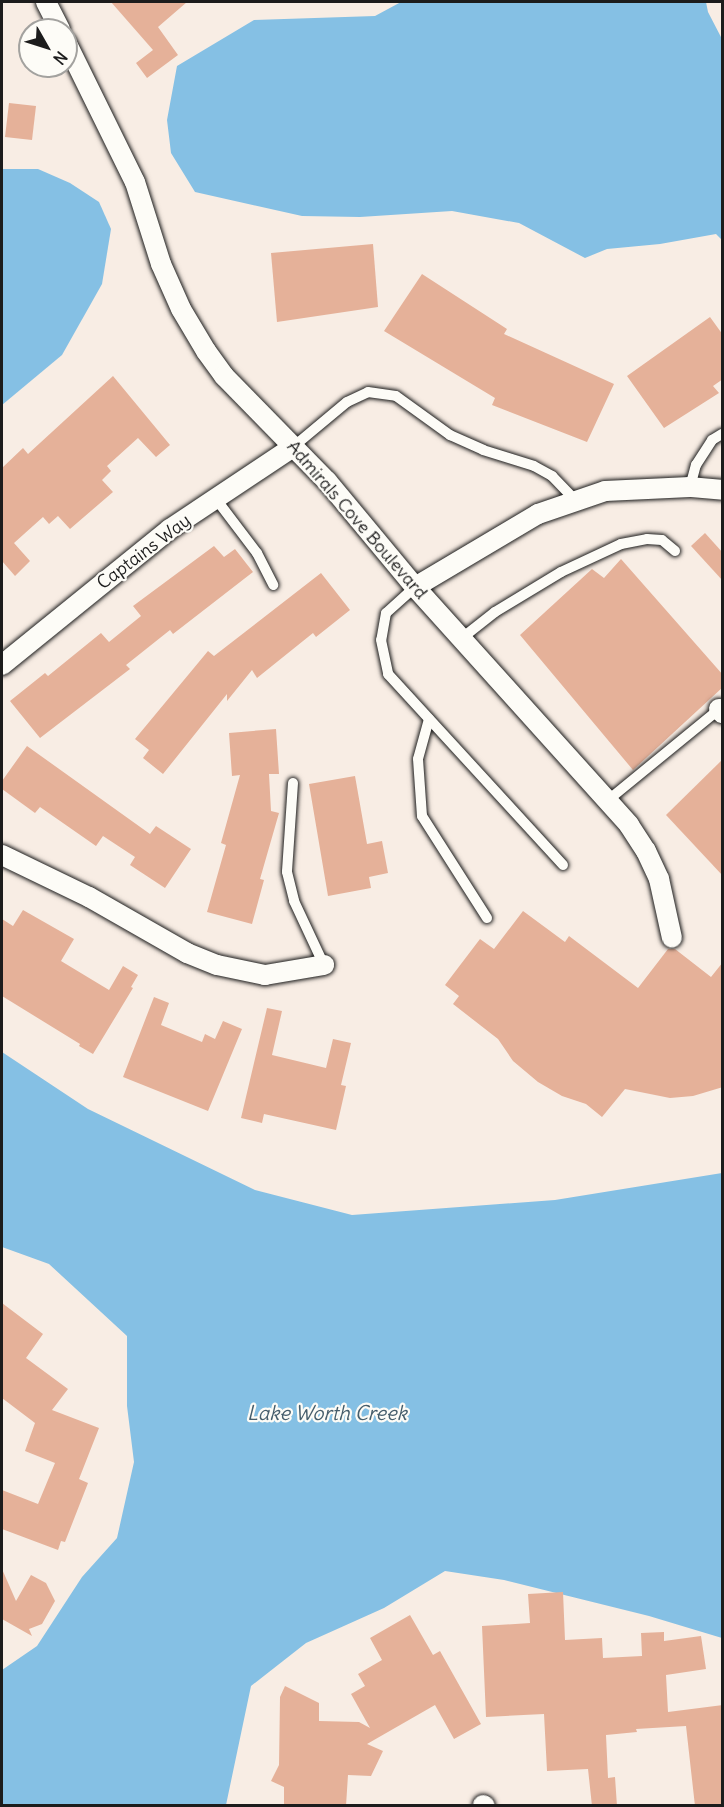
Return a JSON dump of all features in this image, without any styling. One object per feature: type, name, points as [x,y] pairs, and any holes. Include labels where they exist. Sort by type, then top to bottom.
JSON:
[{"type":"street","points":[[46,2],[54,18]]},
{"type":"street","name":"Admirals Cove Boulevard","points":[[78,66],[135,182],[161,264],[181,309],[224,376],[327,480],[416,587],[629,825],[648,855],[663,894],[672,938]]},
{"type":"street","name":"Captains Way","points":[[2,665],[170,529],[293,447]]},
{"type":"street","points":[[416,587],[538,514],[605,491],[690,487],[723,490]]},
{"type":"street","points":[[2,855],[89,897],[187,953],[217,965],[265,975],[324,965]]},
{"type":"lane","points":[[293,447],[347,402],[369,392],[396,396],[450,435],[483,450],[534,466],[552,476],[576,501]]},
{"type":"lane","points":[[690,487],[696,465],[712,440],[723,434]]},
{"type":"lane","points":[[216,499],[257,553],[273,585]]},
{"type":"lane","points":[[462,638],[495,612],[561,572],[621,544],[647,538],[662,540],[675,551]]},
{"type":"lane","points":[[416,587],[386,613],[381,640],[388,674],[563,865]]},
{"type":"lane","points":[[607,801],[721,710]]},
{"type":"lane","points":[[429,719],[418,759],[422,816],[487,918]]},
{"type":"lane","points":[[293,783],[287,872],[294,901],[324,965]]},
{"type":"water","points":[[401,2],[706,2],[708,12],[722,39],[722,240],[716,234],[660,244],[607,249],[585,258],[519,223],[452,211],[360,217],[302,216],[195,192],[171,153],[167,120],[177,66],[254,20],[375,16]]},
{"type":"water","points":[[2,169],[38,169],[70,183],[99,202],[111,229],[102,284],[62,355],[2,405]]},
{"type":"water","name":"Lake Worth Creek","points":[[2,1052],[88,1109],[255,1190],[352,1215],[555,1200],[722,1173],[722,1638],[649,1616],[504,1580],[445,1571],[384,1608],[306,1643],[251,1686],[226,1805],[2,1805],[2,1670],[37,1646],[82,1577],[117,1538],[134,1462],[127,1406],[127,1336],[49,1264],[2,1247]]},
{"type":"building","points":[[111,2],[187,2],[158,27],[178,55],[147,78],[136,63],[153,50]]},
{"type":"building","points":[[9,103],[36,106],[32,140],[5,137]]},
{"type":"building","points":[[373,244],[378,307],[277,322],[271,253]]},
{"type":"building","points":[[422,274],[507,329],[504,334],[614,384],[587,442],[492,405],[495,398],[384,331]]},
{"type":"building","points":[[710,317],[723,335],[723,379],[713,386],[719,393],[664,428],[627,376]]},
{"type":"building","points":[[113,376],[170,445],[156,457],[138,438],[107,466],[111,471],[102,480],[113,492],[70,529],[58,516],[49,524],[43,517],[14,543],[30,561],[15,576],[2,561],[2,468],[23,448],[28,454]]},
{"type":"building","points":[[705,533],[723,553],[723,581],[691,546]]},
{"type":"building","points":[[214,546],[224,557],[235,549],[253,572],[173,634],[170,630],[126,665],[130,669],[40,738],[10,701],[45,673],[48,676],[101,633],[109,642],[141,616],[133,606]]},
{"type":"building","points":[[621,559],[723,675],[723,687],[633,770],[520,635],[592,569],[604,578]]},
{"type":"building","points":[[321,573],[350,610],[316,637],[313,633],[257,678],[252,670],[227,701],[227,694],[163,774],[143,758],[149,750],[135,739],[208,651],[214,656]]},
{"type":"building","points":[[276,729],[279,774],[269,774],[271,811],[279,813],[260,879],[264,880],[252,924],[207,912],[226,845],[221,843],[240,775],[232,776],[229,733]]},
{"type":"building","points":[[27,746],[150,834],[156,826],[191,849],[165,888],[130,865],[135,857],[103,836],[96,846],[40,807],[35,813],[2,789],[2,781]]},
{"type":"building","points":[[723,759],[723,876],[666,815]]},
{"type":"building","points":[[355,776],[367,844],[382,841],[388,873],[369,877],[371,888],[328,896],[309,784]]},
{"type":"building","points":[[23,910],[74,939],[61,961],[109,990],[123,966],[138,975],[131,987],[133,988],[93,1054],[2,996],[2,919],[13,926]]},
{"type":"building","points":[[523,911],[565,942],[569,936],[638,988],[668,949],[675,949],[711,977],[723,962],[723,1087],[693,1096],[670,1098],[625,1089],[602,1117],[586,1104],[562,1096],[538,1082],[513,1061],[498,1039],[453,1004],[459,996],[445,985],[480,939],[494,949]]},
{"type":"building","points":[[154,997],[169,1003],[161,1025],[202,1042],[205,1034],[215,1039],[223,1021],[242,1029],[208,1111],[123,1077]]},
{"type":"building","points":[[267,1008],[282,1011],[272,1055],[326,1068],[333,1039],[351,1043],[341,1085],[346,1086],[336,1130],[264,1114],[262,1123],[241,1118]]},
{"type":"building","points":[[2,1303],[43,1334],[26,1358],[68,1389],[52,1410],[99,1428],[79,1479],[88,1483],[65,1542],[61,1541],[58,1550],[2,1529],[2,1490],[38,1504],[55,1463],[25,1451],[35,1423],[2,1398]]},
{"type":"building","points":[[2,1569],[16,1601],[31,1575],[46,1583],[55,1601],[42,1624],[29,1629],[32,1636],[2,1619]]},
{"type":"building","points":[[563,1592],[565,1640],[602,1638],[603,1658],[642,1656],[641,1633],[664,1632],[664,1641],[701,1636],[706,1669],[666,1675],[668,1712],[723,1705],[723,1806],[695,1806],[686,1726],[636,1729],[637,1732],[606,1735],[608,1778],[615,1777],[617,1806],[592,1806],[588,1769],[547,1771],[544,1714],[486,1717],[482,1626],[530,1623],[528,1594]]},
{"type":"building","points":[[410,1615],[433,1655],[440,1651],[481,1724],[454,1739],[435,1705],[367,1744],[383,1751],[371,1776],[348,1775],[346,1806],[284,1806],[284,1787],[271,1781],[279,1765],[280,1697],[285,1686],[319,1703],[319,1721],[359,1722],[370,1728],[351,1694],[365,1686],[358,1674],[382,1660],[370,1638]]}]
